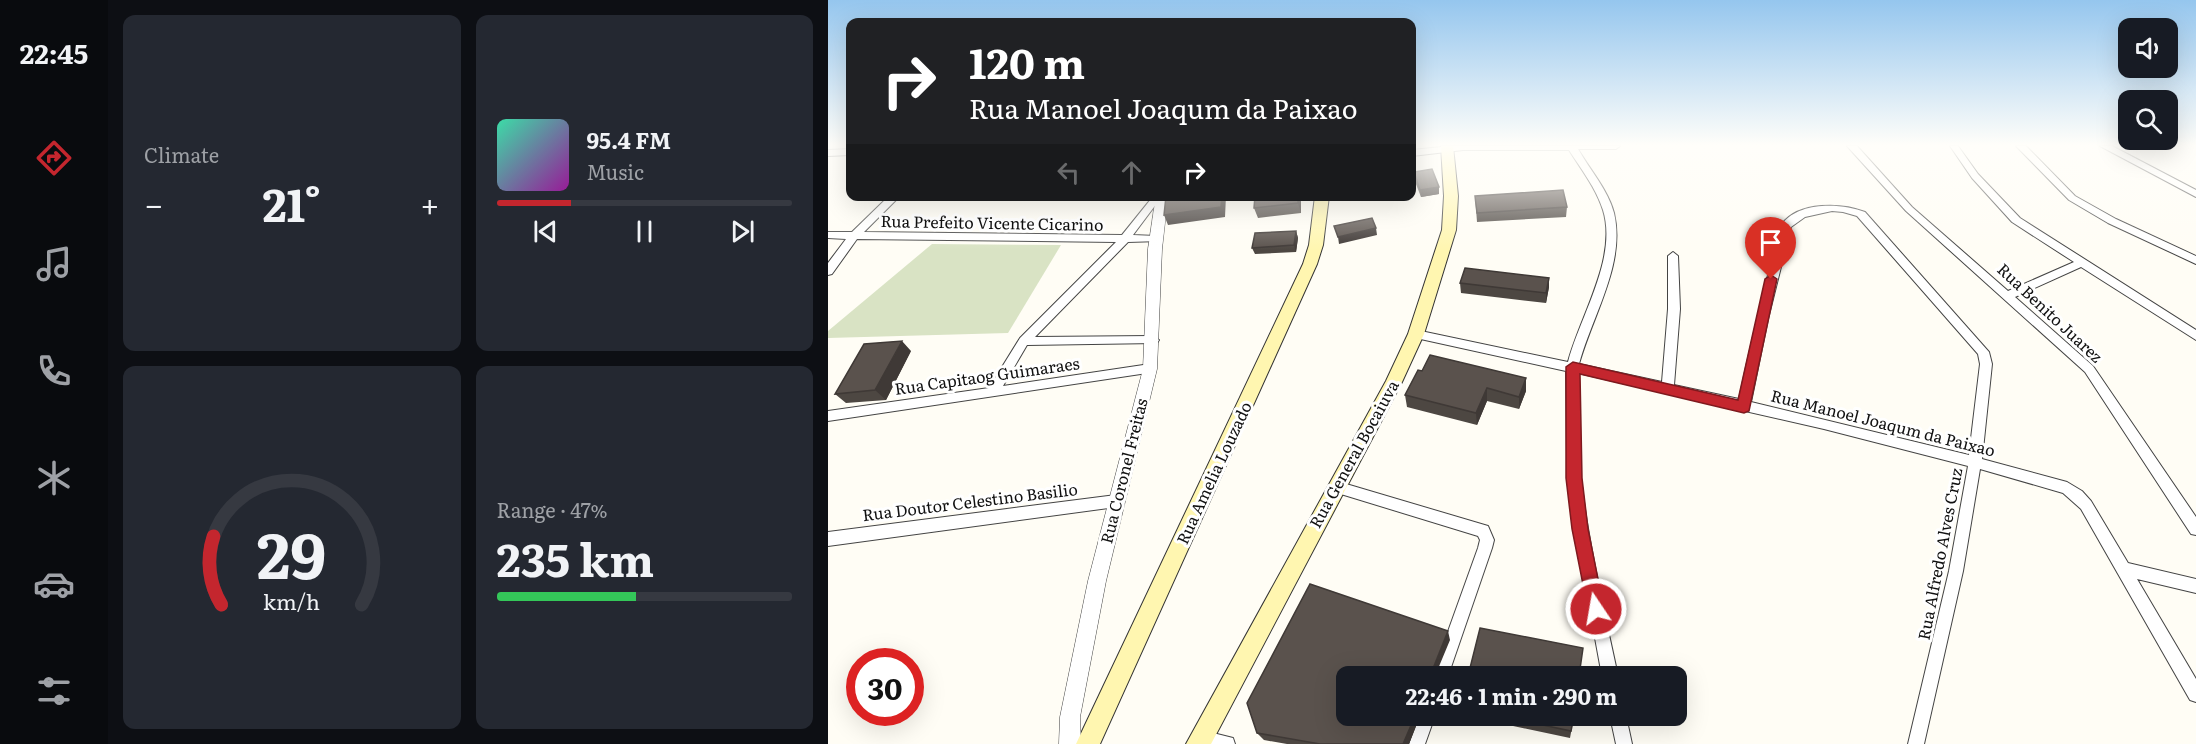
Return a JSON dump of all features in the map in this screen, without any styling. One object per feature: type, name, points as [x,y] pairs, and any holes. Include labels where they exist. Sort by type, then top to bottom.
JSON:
[{"type":"main road","name":"Rua General Bocaiuva","points":[[1199,741],[1394,382],[1416,334],[1449,230],[1450,181]]},
{"type":"main road","name":"Rua Amelia Louzado","points":[[1088,744],[1310,264],[1316,245],[1321,201]]},
{"type":"street","points":[[1593,181],[1602,195],[1609,214],[1612,239],[1573,367],[1574,478],[1580,529],[1608,666]]},
{"type":"street","name":"Rua Benito Juarez","points":[[1883,181],[1909,209],[2089,369],[2196,530]]},
{"type":"street","points":[[1981,181],[2002,207],[2016,220],[2196,336]]},
{"type":"street","points":[[2055,181],[2072,198],[2112,221],[2196,260]]},
{"type":"street","points":[[2171,181],[2196,194]]},
{"type":"street","points":[[828,271],[853,237],[890,201]]},
{"type":"street","points":[[993,392],[1024,341],[1125,239],[1154,201]]},
{"type":"street","name":"Rua Coronel Freitas","points":[[1070,744],[1070,717],[1097,580],[1150,369],[1156,239],[1161,201]]},
{"type":"street","name":"Rua Alfredo Alves Cruz","points":[[1744,407],[1762,319],[1786,226],[1792,219],[1802,215],[1832,208],[1850,208],[1861,214],[1983,352],[1986,364],[1975,461],[1956,571],[1916,744]]},
{"type":"street","name":"Rua Prefeito Vicente Cicarino","points":[[828,236],[1156,239]]},
{"type":"street","points":[[1668,388],[1674,298],[1673,256]]},
{"type":"street","points":[[2007,296],[2081,263]]},
{"type":"street","name":"Rua Manoel Joaqum da Paixao","points":[[1416,334],[1668,388],[1975,461],[2067,488],[2086,505],[2196,694]]},
{"type":"street","points":[[1024,341],[1153,340]]},
{"type":"street","name":"Rua Capitaog Guimaraes","points":[[828,416],[1150,369]]},
{"type":"street","points":[[1336,487],[1483,531],[1487,540],[1485,548],[1444,666]]},
{"type":"street","name":"Rua Doutor Celestino Basilio","points":[[828,539],[1116,501]]},
{"type":"street","points":[[2124,570],[2196,586]]},
{"type":"street","points":[[1417,744],[1423,726]]},
{"type":"street","points":[[1620,726],[1624,744]]},
{"type":"street","points":[[1199,741],[1227,744]]},
{"type":"green space","points":[[932,244],[1061,245],[1008,333],[828,338],[828,331]]},
{"type":"building","points":[[1417,181],[1437,181],[1439,187],[1420,190]]},
{"type":"building","points":[[1563,190],[1567,207],[1477,213],[1475,196]]},
{"type":"building","points":[[1165,201],[1222,201],[1221,207],[1164,215]]},
{"type":"building","points":[[1255,201],[1298,201],[1298,203],[1254,208]]},
{"type":"building","points":[[1372,218],[1376,228],[1338,237],[1334,226]]},
{"type":"building","points":[[1296,231],[1294,245],[1252,248],[1255,233]]},
{"type":"building","points":[[1465,268],[1549,278],[1546,293],[1460,283]]},
{"type":"building","points":[[902,341],[875,390],[835,394],[864,344]]},
{"type":"building","points":[[1430,355],[1526,378],[1519,397],[1487,388],[1476,413],[1405,395],[1418,370],[1422,371]]},
{"type":"building","points":[[1310,584],[1448,631],[1434,666],[1336,666],[1336,726],[1411,726],[1403,744],[1320,744],[1257,733],[1247,703]]},
{"type":"building","points":[[1480,628],[1583,648],[1580,666],[1470,666]]},
{"type":"building","points":[[1547,726],[1572,726],[1571,731]]},
{"type":"route","points":[[1596,609],[1580,529],[1574,478],[1573,367],[1744,407],[1771,279]]}]
